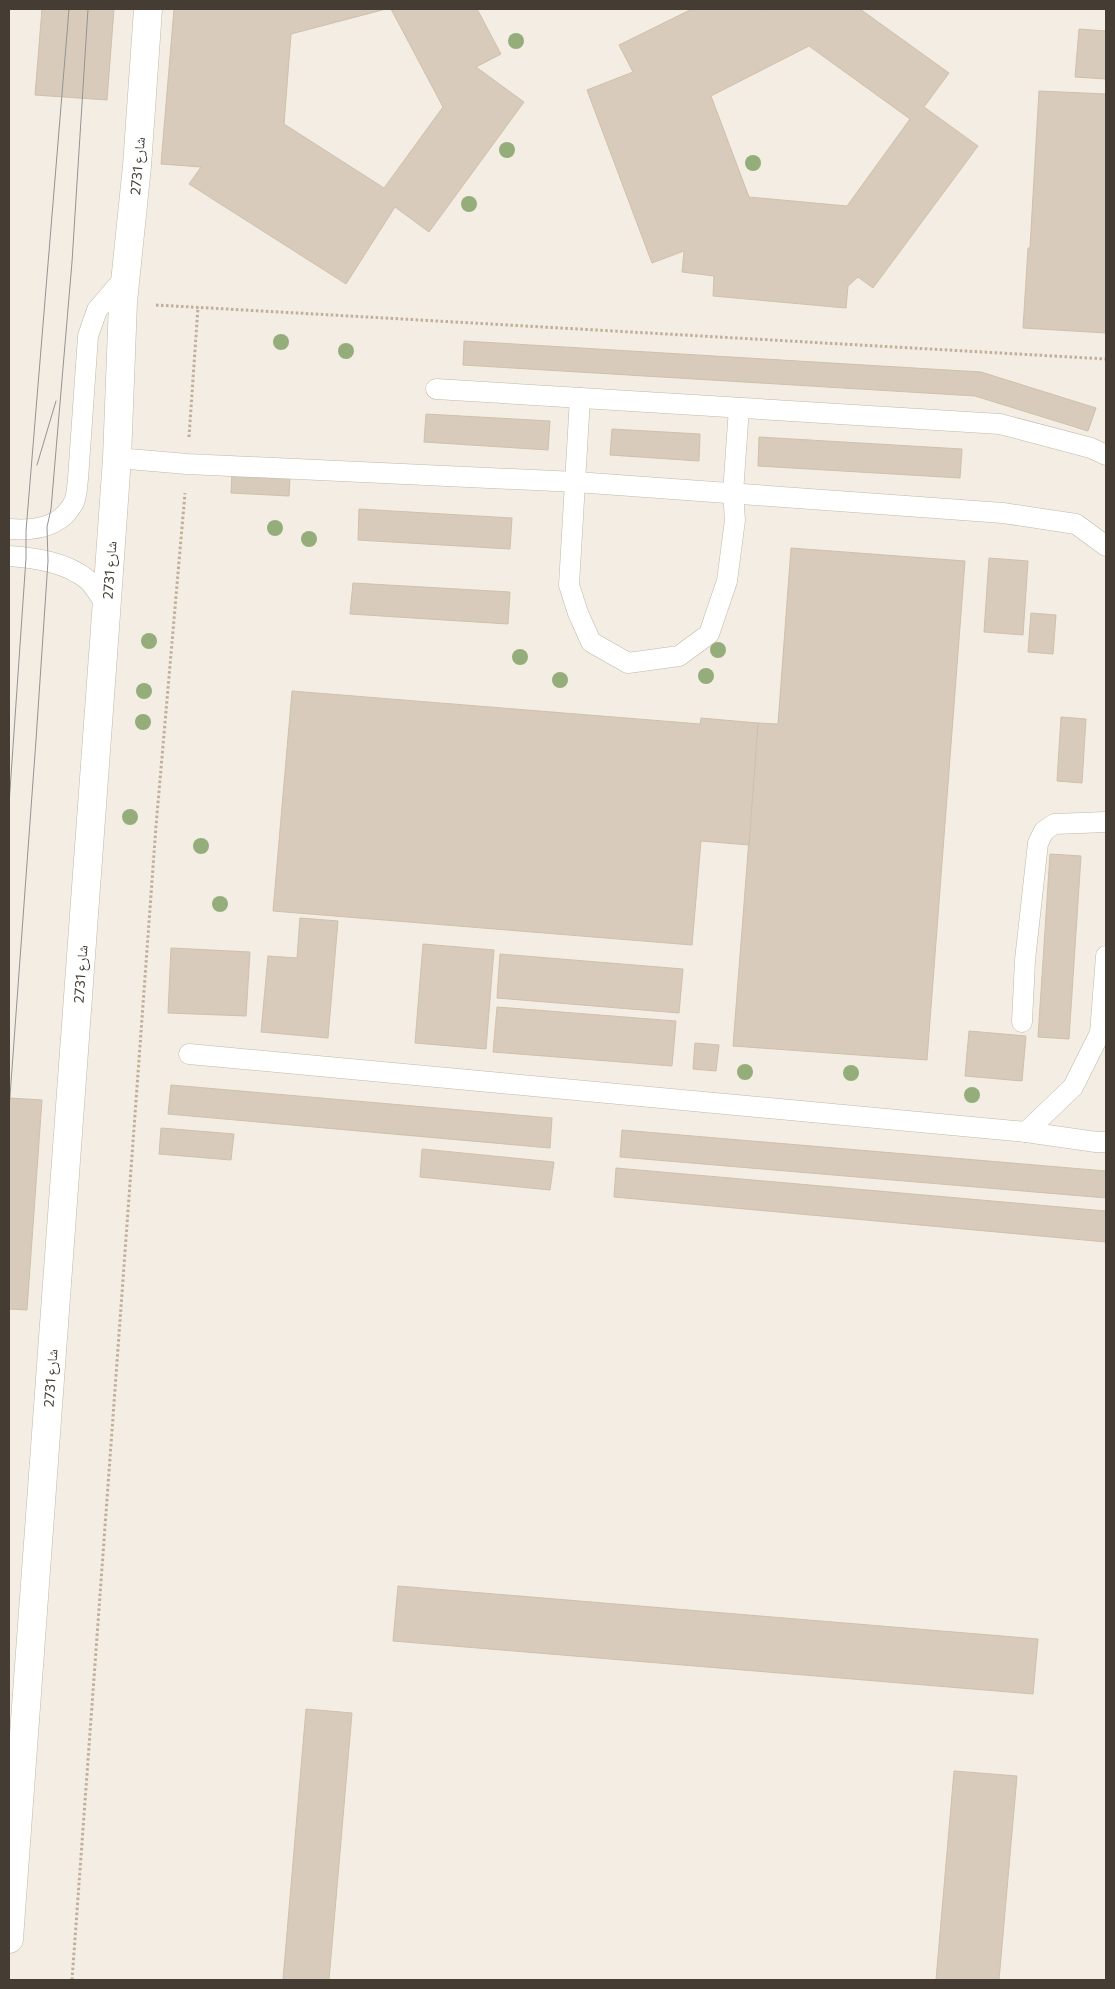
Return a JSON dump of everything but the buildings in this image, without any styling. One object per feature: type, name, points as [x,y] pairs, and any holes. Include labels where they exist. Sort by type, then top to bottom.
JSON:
[{"type":"street","name":"شارع 2731","points":[[9,1939],[107,606],[117,458],[124,290],[137,166],[148,9]]},
{"type":"lane","points":[[9,529],[26,531],[48,527],[64,517],[74,501],[78,479],[88,336],[97,310],[124,290]]},
{"type":"lane","points":[[436,389],[1000,424],[1091,448],[1106,455]]},
{"type":"lane","points":[[580,398],[570,585],[578,613],[591,642],[628,663],[679,656],[709,634],[727,581],[735,520],[733,493],[739,408]]},
{"type":"lane","points":[[117,458],[187,464],[576,482],[1003,513],[1076,524],[1106,546]]},
{"type":"lane","points":[[9,556],[48,561],[78,574],[89,581],[107,606]]},
{"type":"lane","points":[[1022,1022],[1025,960],[1038,843],[1044,831],[1054,824],[1106,822]]},
{"type":"lane","points":[[1026,1132],[1073,1087],[1100,1033],[1106,956]]},
{"type":"lane","points":[[189,1054],[1026,1132],[1106,1142]]},
{"type":"path","points":[[124,290],[198,307],[1106,359]]},
{"type":"path","points":[[72,1980],[156,836],[198,307]]},
{"type":"tram line","points":[[9,805],[26,558],[26,531],[69,9]]},
{"type":"tram line","points":[[9,1110],[48,561],[47,527],[51,509],[72,262],[88,9]]},
{"type":"tram line","points":[[37,465],[56,401]]}]
